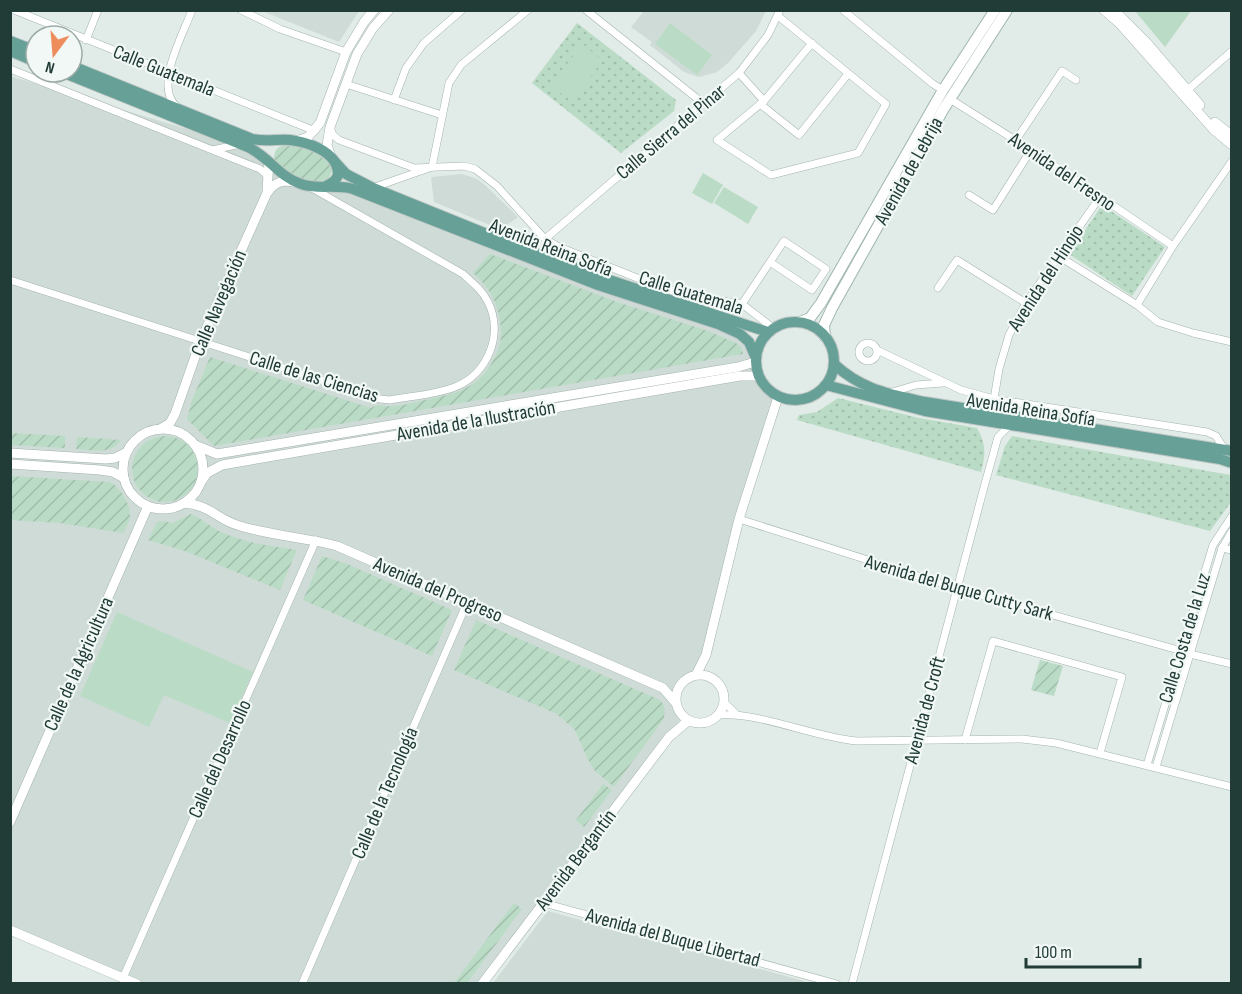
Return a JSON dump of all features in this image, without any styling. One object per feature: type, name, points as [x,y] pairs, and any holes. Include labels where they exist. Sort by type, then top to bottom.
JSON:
[{"type":"main road","name":"Avenida de Lebrija","points":[[800,322],[810,318],[821,303],[995,10]]},
{"type":"main road","name":"Avenida de Lebrija","points":[[825,337],[825,325],[832,308],[946,94],[1007,10]]},
{"type":"main road","points":[[10,51],[24,57]]},
{"type":"main road","points":[[84,71],[252,139],[296,141]]},
{"type":"main road","points":[[84,81],[240,144],[260,153],[269,162]]},
{"type":"main road","points":[[269,162],[269,150],[278,141]]},
{"type":"main road","name":"Avenida Reina Sofía","points":[[296,141],[314,147],[333,159],[346,174],[374,188],[603,278],[770,330]]},
{"type":"main road","points":[[326,187],[337,178],[338,171],[333,159]]},
{"type":"main road","name":"Avenida Reina Sofía","points":[[269,162],[295,182],[310,187],[342,186],[353,189],[598,285],[718,324],[740,334],[749,342],[755,359]]},
{"type":"main road","points":[[790,322],[800,322],[810,325],[825,337],[831,347],[834,364],[832,375],[826,385],[813,397],[795,401],[778,397],[762,385],[755,359],[759,343],[770,330],[790,322]]},
{"type":"main road","name":"Avenida Reina Sofía","points":[[834,364],[848,377],[862,385],[888,394],[970,410],[1228,450]]},
{"type":"main road","name":"Avenida Reina Sofía","points":[[826,385],[902,406],[1220,459],[1232,463]]},
{"type":"street","points":[[86,40],[98,10]]},
{"type":"street","points":[[181,110],[172,102],[166,85],[168,72],[192,10]]},
{"type":"street","points":[[241,10],[280,29],[346,52]]},
{"type":"street","points":[[296,141],[308,137],[320,123],[346,52],[374,10]]},
{"type":"street","points":[[333,159],[327,145],[330,127],[357,54],[373,28],[388,10]]},
{"type":"street","points":[[394,100],[406,68],[424,43],[462,10]]},
{"type":"street","points":[[374,188],[430,169],[435,163],[449,82],[461,65],[528,10]]},
{"type":"street","points":[[586,10],[704,104]]},
{"type":"street","name":"Avenida del Fresno","points":[[843,10],[946,94],[1173,246]]},
{"type":"street","points":[[1104,10],[1216,123],[1232,136]]},
{"type":"street","points":[[1114,10],[1141,36],[1214,130],[1232,145]]},
{"type":"street","name":"Calle Guatemala","points":[[14,11],[315,131]]},
{"type":"street","points":[[779,13],[812,44],[886,104],[858,153],[771,175],[717,140],[762,103],[812,44]]},
{"type":"street","name":"Calle Sierra del Pinar","points":[[545,238],[739,73],[758,51],[779,13]]},
{"type":"street","points":[[1185,92],[1232,51]]},
{"type":"street","points":[[10,69],[260,169],[266,174],[269,182]]},
{"type":"street","points":[[1016,140],[1062,71],[1076,80]]},
{"type":"street","points":[[739,73],[762,103],[799,135],[848,74]]},
{"type":"street","points":[[346,84],[442,115]]},
{"type":"street","name":"Calle Guatemala","points":[[330,127],[333,135],[339,140],[414,168],[464,166],[476,169],[497,186],[545,238],[559,247],[665,289],[742,304],[770,330]]},
{"type":"street","points":[[213,150],[240,144]]},
{"type":"street","points":[[969,195],[993,210],[1031,150]]},
{"type":"street","points":[[1137,305],[1173,246],[1232,161]]},
{"type":"street","points":[[267,193],[269,162]]},
{"type":"street","points":[[267,193],[279,181],[295,182]]},
{"type":"street","name":"Calle de las Ciencias","points":[[10,280],[380,399],[390,400],[453,388],[478,372],[486,360],[495,334],[495,322],[487,299],[477,287],[463,274],[310,187]]},
{"type":"street","name":"Calle Navegación","points":[[160,429],[170,423],[175,414],[201,340],[267,193]]},
{"type":"street","name":"Avenida del Hinojo","points":[[994,399],[999,369],[1009,335],[1026,303],[1100,197]]},
{"type":"street","points":[[742,304],[770,262],[784,241],[826,269],[812,290],[770,262]]},
{"type":"street","points":[[1060,256],[1137,305],[1158,322],[1232,342]]},
{"type":"street","points":[[938,288],[957,260],[1026,303]]},
{"type":"street","points":[[877,350],[961,390],[994,399],[1207,432],[1216,436],[1228,450]]},
{"type":"street","name":"Avenida de la Ilustración","points":[[195,445],[217,454],[714,371],[755,359]]},
{"type":"street","points":[[910,365],[917,374],[916,385]]},
{"type":"street","name":"Avenida de la Ilustración","points":[[201,483],[207,473],[222,465],[740,376],[758,376]]},
{"type":"street","points":[[888,394],[916,385],[945,383]]},
{"type":"street","points":[[696,675],[706,655],[738,519],[778,397]]},
{"type":"street","points":[[175,414],[177,425],[195,445],[202,460],[202,497],[208,508]]},
{"type":"street","points":[[993,422],[998,437]]},
{"type":"street","name":"Avenida de Croft","points":[[852,984],[998,437],[1010,425]]},
{"type":"street","points":[[183,434],[160,429],[147,432],[136,440],[127,452],[123,465],[124,478],[134,497],[148,506],[159,509],[173,508],[184,503],[193,496],[201,483]]},
{"type":"street","points":[[10,453],[106,459],[115,458],[127,452]]},
{"type":"street","points":[[10,464],[100,470],[112,472],[124,478]]},
{"type":"street","name":"Avenida del Progreso","points":[[184,503],[208,508],[237,525],[260,532],[316,540],[337,546],[663,688],[677,706]]},
{"type":"street","name":"Calle de la Agricultura","points":[[10,822],[148,506]]},
{"type":"street","name":"Calle Costa de la Luz","points":[[1147,765],[1212,545],[1232,516]]},
{"type":"street","name":"Avenida del Buque Cutty Sark","points":[[738,519],[956,588],[1182,651]]},
{"type":"street","name":"Calle Costa de la Luz","points":[[1156,767],[1221,548],[1232,531]]},
{"type":"street","name":"Calle del Desarrollo","points":[[123,978],[316,540]]},
{"type":"street","points":[[1221,548],[1232,550]]},
{"type":"street","name":"Calle de la Tecnología","points":[[302,984],[467,603]]},
{"type":"street","points":[[965,740],[993,641],[1122,677],[1100,753]]},
{"type":"street","points":[[1190,654],[1232,664]]},
{"type":"street","points":[[706,655],[714,680]]},
{"type":"street","points":[[696,675],[708,676],[714,680],[723,691],[724,702],[718,715],[710,722],[688,721],[677,706],[677,689],[690,677],[696,675]]},
{"type":"street","points":[[663,688],[681,684]]},
{"type":"street","points":[[724,702],[736,714]]},
{"type":"street","name":"Avenida Bergantín","points":[[669,737],[677,706]]},
{"type":"street","points":[[718,715],[736,714],[835,739],[857,741],[1022,739],[1056,743],[1232,787]]},
{"type":"street","name":"Avenida Bergantín","points":[[482,984],[669,737],[688,721]]},
{"type":"street","name":"Avenida del Buque Libertad","points":[[544,903],[837,984]]},
{"type":"street","points":[[10,930],[136,984]]},
{"type":"shaded area","points":[[262,11],[359,11],[339,42]]},
{"type":"shaded area","points":[[644,11],[766,11],[756,31],[728,63],[717,72],[699,77],[684,72],[650,45],[652,42],[631,27]]},
{"type":"shaded area","points":[[10,76],[24,80],[24,84],[37,84],[247,147],[281,176],[342,187],[739,334],[756,357],[757,369],[764,386],[779,399],[698,672],[682,678],[675,684],[672,693],[671,702],[681,719],[480,983],[139,983],[11,929]]},
{"type":"shaded area","points":[[462,174],[477,179],[518,217],[503,228],[497,228],[434,202],[431,177]]},
{"type":"shaded area","points":[[548,911],[804,981],[803,984],[493,983]]},
{"type":"green space","points":[[1135,11],[1191,11],[1165,47]]},
{"type":"green space","points":[[577,23],[676,100],[674,111],[621,153],[532,83]]},
{"type":"green space","points":[[670,23],[712,55],[697,75],[655,44]]},
{"type":"green space","points":[[583,44],[603,61],[571,101],[550,85]]},
{"type":"green space","points":[[284,145],[305,149],[324,158],[332,169],[329,178],[323,182],[306,180],[279,165],[274,160],[274,154]]},
{"type":"green space","points":[[703,173],[723,185],[712,204],[692,193]]},
{"type":"green space","points":[[724,187],[758,207],[748,224],[714,203]]},
{"type":"green space","points":[[1102,205],[1165,247],[1132,296],[1069,254]]},
{"type":"green space","points":[[490,254],[617,302],[708,331],[736,343],[741,347],[743,354],[214,446],[187,419],[192,400],[210,357],[371,408],[379,405],[401,405],[462,390],[485,373],[497,353],[500,342],[501,325],[494,300],[480,279],[473,273]]},
{"type":"green space","points":[[838,398],[919,418],[977,428],[984,449],[981,472],[797,420],[799,415],[817,412]]},
{"type":"green space","points":[[11,433],[65,436],[65,448],[11,445]]},
{"type":"green space","points":[[165,436],[177,439],[188,446],[195,457],[198,469],[195,481],[188,492],[177,499],[165,502],[153,499],[142,492],[135,481],[132,469],[135,457],[142,446],[153,439]]},
{"type":"green space","points":[[1012,436],[1230,475],[1231,502],[1210,531],[996,475],[1005,446]]},
{"type":"green space","points":[[77,437],[121,440],[107,450],[89,450],[76,449]]},
{"type":"green space","points":[[11,476],[110,482],[121,492],[129,506],[128,524],[123,533],[60,523],[11,520]]},
{"type":"green space","points":[[191,514],[219,531],[238,538],[257,544],[297,550],[280,590],[185,551],[148,540],[157,522],[173,523]]},
{"type":"green space","points":[[322,556],[347,564],[452,610],[432,656],[303,600]]},
{"type":"green space","points":[[117,612],[253,672],[230,723],[164,695],[149,727],[80,696]]},
{"type":"green space","points":[[476,620],[658,699],[663,704],[665,711],[663,720],[614,787],[595,771],[575,730],[557,714],[454,670]]},
{"type":"green space","points":[[1040,660],[1063,666],[1054,696],[1031,690]]},
{"type":"green space","points":[[603,784],[612,790],[584,827],[576,820]]},
{"type":"green space","points":[[514,903],[522,909],[467,983],[454,983]]}]
